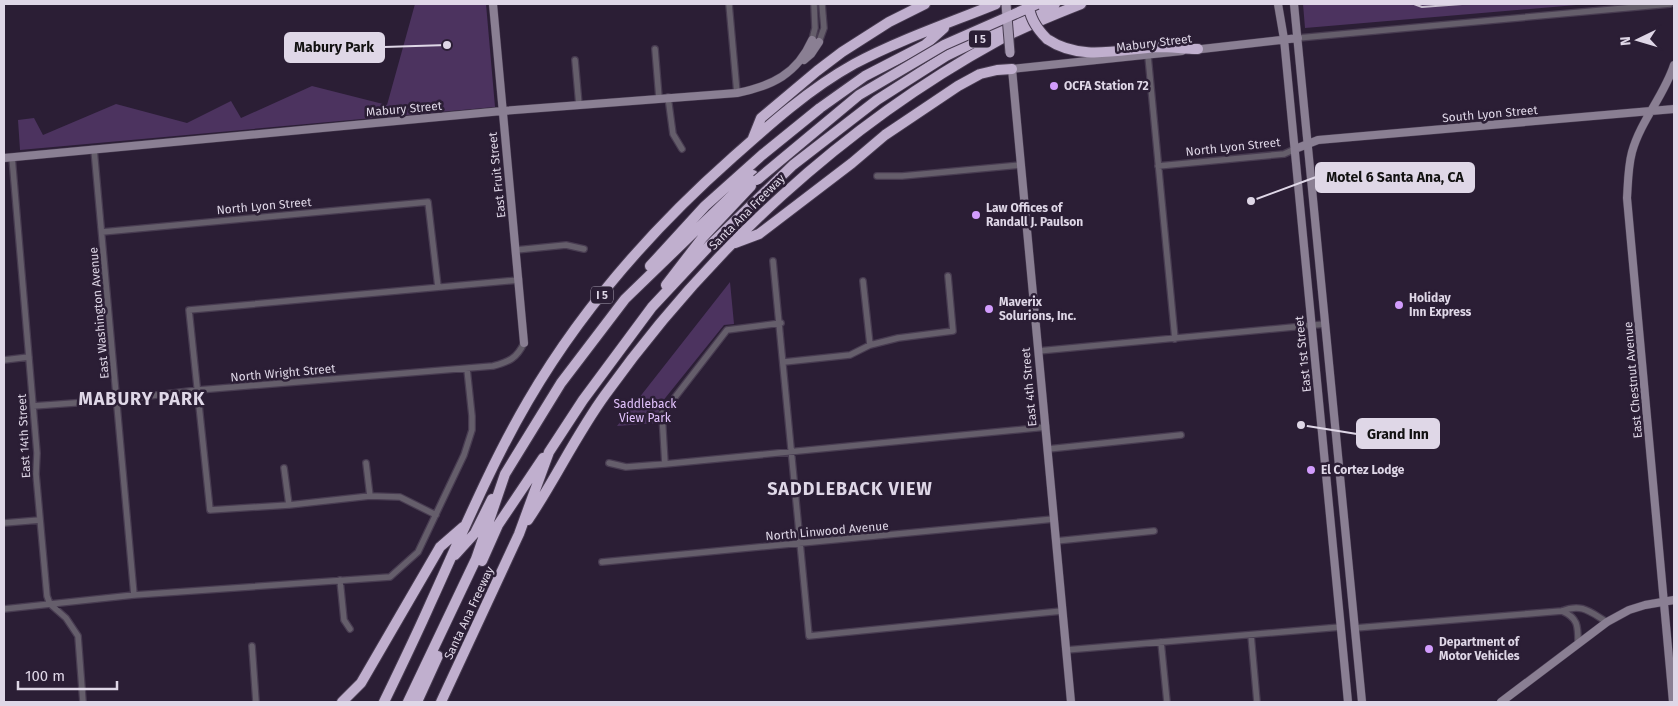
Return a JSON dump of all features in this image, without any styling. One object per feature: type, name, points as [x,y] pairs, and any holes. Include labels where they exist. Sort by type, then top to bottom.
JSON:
[{"type":"highway","points":[[752,140],[762,118],[817,70],[889,22],[925,4]]},
{"type":"highway","name":"I 5","points":[[384,702],[487,477],[529,399],[578,325],[618,275],[662,225],[695,192],[752,140],[808,94],[854,64],[996,4]]},
{"type":"highway","points":[[625,299],[803,132],[856,92],[894,68],[992,15],[1020,4]]},
{"type":"highway","points":[[1029,4],[1033,20],[1039,31],[1046,39],[1064,49],[1083,53],[1161,47],[1198,49]]},
{"type":"highway","points":[[652,307],[672,277],[703,237],[755,177],[859,95],[944,45],[1037,4]]},
{"type":"highway","name":"Santa Ana Freeway","points":[[441,702],[519,534],[549,452],[583,400],[652,307],[710,245],[793,165],[877,100],[946,56],[1055,4]]},
{"type":"highway","name":"Santa Ana Freeway","points":[[519,534],[542,499],[579,434],[605,396],[679,301],[730,245],[781,195],[825,157],[931,80],[1000,40],[1080,4]]},
{"type":"highway","name":"I 5","points":[[450,560],[475,533],[505,474],[561,383],[641,275],[705,206],[762,155],[820,108],[865,76],[925,45],[950,22]]},
{"type":"highway","points":[[730,245],[759,234],[852,163],[884,135],[958,86],[980,74],[1012,69]]},
{"type":"highway","points":[[416,702],[498,526],[536,467],[549,452]]},
{"type":"highway","points":[[408,702],[476,559],[505,474]]},
{"type":"highway","points":[[342,702],[361,683],[440,547],[465,525]]},
{"type":"main road","name":"East Fruit Street","points":[[492,4],[524,343]]},
{"type":"main road","points":[[1006,4],[1010,53]]},
{"type":"main road","name":"East 1st Street","points":[[1278,4],[1284,39],[1348,702]]},
{"type":"main road","name":"East 1st Street","points":[[1294,4],[1362,702]]},
{"type":"main road","name":"Mabury Street","points":[[1012,69],[1148,56],[1298,38]]},
{"type":"main road","name":"Mabury Street","points":[[8,158],[502,111],[737,93],[774,83],[798,63],[816,41]]},
{"type":"main road","name":"East Chestnut Avenue","points":[[1673,702],[1627,198],[1632,152],[1651,111],[1666,88],[1674,65]]},
{"type":"main road","name":"East 4th Street","points":[[1012,69],[1071,702]]},
{"type":"main road","name":"South Lyon Street","points":[[1308,144],[1318,140],[1674,109]]},
{"type":"main road","name":"North Lyon Street","points":[[1295,149],[1308,144]]},
{"type":"main road","points":[[1335,569],[1345,618],[1349,625],[1355,628]]},
{"type":"main road","points":[[1501,702],[1578,642],[1607,622],[1629,610],[1674,600]]},
{"type":"street","points":[[729,4],[737,93]]},
{"type":"street","points":[[814,4],[816,41]]},
{"type":"street","points":[[816,41],[824,28],[822,4]]},
{"type":"street","points":[[1298,38],[1670,4]]},
{"type":"street","points":[[655,49],[659,98]]},
{"type":"street","points":[[1148,56],[1175,339]]},
{"type":"street","points":[[575,60],[579,105]]},
{"type":"street","points":[[668,97],[673,134],[682,149]]},
{"type":"street","name":"North Lyon Street","points":[[1158,166],[1284,154],[1295,149]]},
{"type":"street","name":"East Washington Avenue","points":[[94,150],[134,595]]},
{"type":"street","name":"East 14th Street","points":[[8,158],[29,357],[40,520],[47,596],[50,604]]},
{"type":"street","points":[[877,176],[902,176],[1021,165]]},
{"type":"street","name":"North Lyon Street","points":[[102,232],[428,202],[438,287]]},
{"type":"street","points":[[516,250],[566,245],[584,249]]},
{"type":"street","points":[[773,261],[793,452],[809,636],[1062,611]]},
{"type":"street","points":[[784,362],[850,356],[870,345],[898,338],[953,331],[948,276]]},
{"type":"street","points":[[436,515],[400,497],[370,496],[210,510],[189,310],[519,280]]},
{"type":"street","points":[[863,281],[870,345]]},
{"type":"street","points":[[665,464],[662,414],[727,330],[780,323]]},
{"type":"street","points":[[1038,351],[1325,324]]},
{"type":"street","name":"North Wright Street","points":[[33,406],[116,400],[198,390],[493,366],[512,360],[519,353],[524,343]]},
{"type":"street","points":[[4,360],[29,357]]},
{"type":"street","points":[[4,609],[134,595],[390,577],[418,552],[464,455],[472,430],[467,369]]},
{"type":"street","points":[[609,463],[626,467],[665,464],[1046,427]]},
{"type":"street","points":[[1048,449],[1181,436]]},
{"type":"street","points":[[366,464],[370,496]]},
{"type":"street","points":[[284,468],[289,504]]},
{"type":"street","name":"North Linwood Avenue","points":[[602,562],[1054,519]]},
{"type":"street","points":[[4,523],[40,520]]},
{"type":"street","points":[[1056,541],[1154,531]]},
{"type":"street","points":[[340,580],[344,620],[350,629]]},
{"type":"street","points":[[50,604],[66,618],[78,636],[83,702]]},
{"type":"street","points":[[1355,628],[1578,607],[1607,622]]},
{"type":"street","points":[[1562,610],[1575,621],[1578,629],[1578,642]]},
{"type":"street","points":[[1066,650],[1341,627]]},
{"type":"street","points":[[1250,635],[1257,702]]},
{"type":"street","points":[[1161,642],[1167,702]]},
{"type":"street","points":[[252,646],[256,702]]},
{"type":"green space","points":[[415,4],[486,4],[495,107],[20,150],[18,120],[34,118],[43,135],[116,104],[187,123],[231,101],[241,118],[312,86],[387,105]]},
{"type":"green space","points":[[1303,4],[1588,4],[1305,28]]},
{"type":"green space","name":"Saddleback View Park","points":[[730,282],[734,324],[724,325],[662,402],[658,423],[617,426]]},
{"type":"railway","points":[[1414,4],[1422,7],[1462,4]]},
{"type":"place","name":"Mabury Park","points":[[447,45]]},
{"type":"place","name":"OCFA Station 72","points":[[1054,86]]},
{"type":"place","name":"Motel 6 Santa Ana, CA","points":[[1251,201]]},
{"type":"place","name":"Law Offices of Randall J. Paulson","points":[[976,215]]},
{"type":"place","name":"Holiday Inn Express","points":[[1399,305]]},
{"type":"place","name":"Maverix Solurions, Inc.","points":[[989,309]]},
{"type":"place","name":"Grand Inn","points":[[1301,425]]},
{"type":"place","name":"El Cortez Lodge","points":[[1311,470]]},
{"type":"place","name":"Department of Motor Vehicles","points":[[1429,649]]},
{"type":"district","name":"MABURY PARK","points":[[142,399]]},
{"type":"district","name":"SADDLEBACK VIEW","points":[[850,489]]}]
